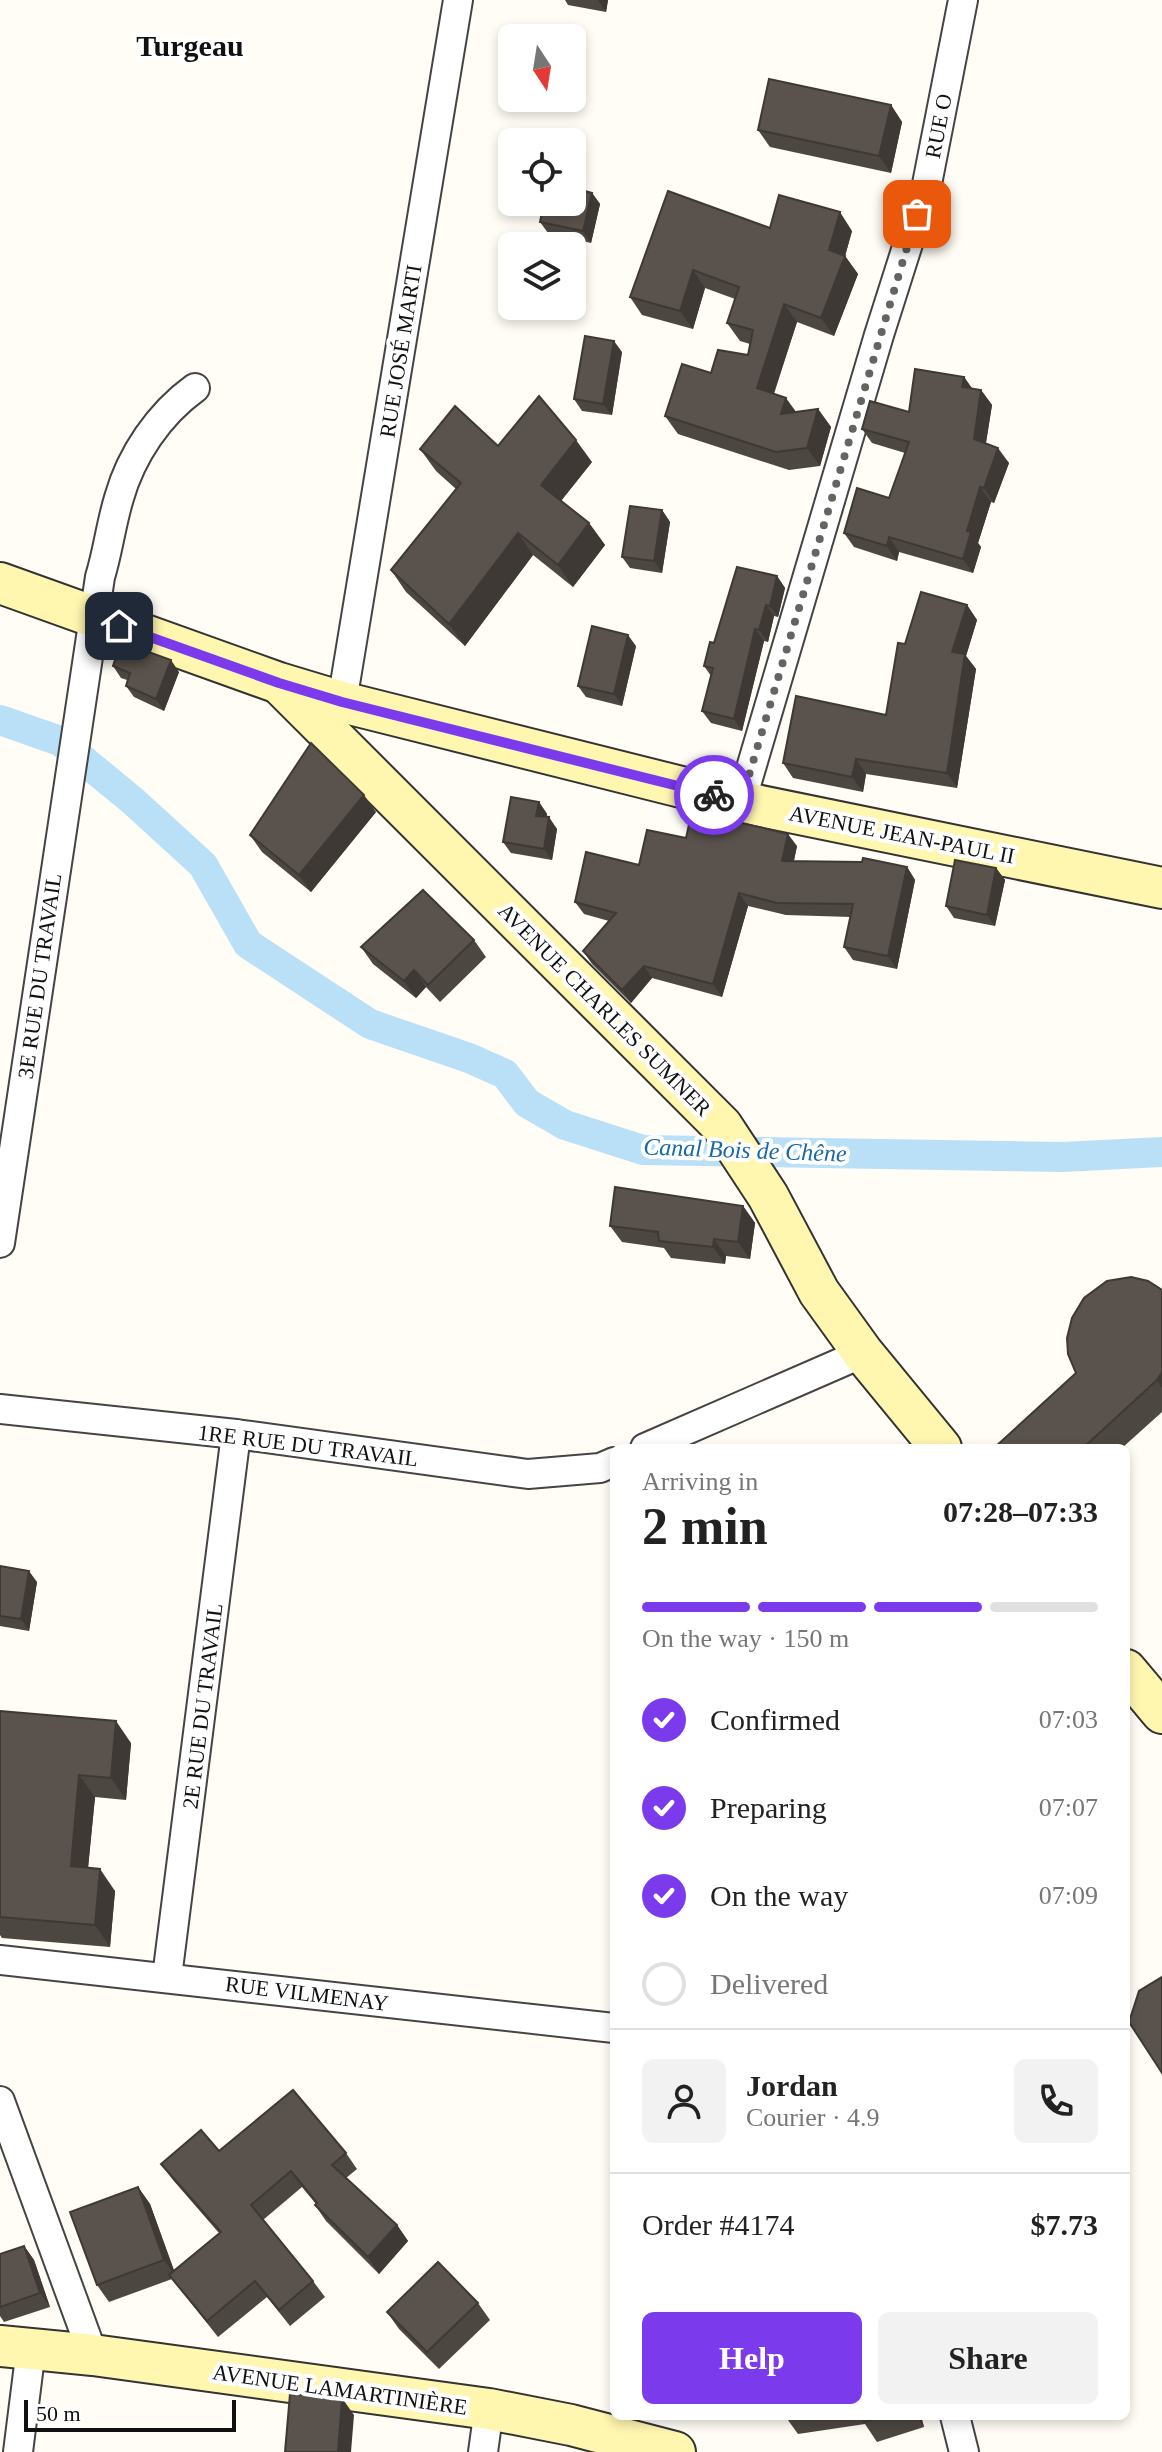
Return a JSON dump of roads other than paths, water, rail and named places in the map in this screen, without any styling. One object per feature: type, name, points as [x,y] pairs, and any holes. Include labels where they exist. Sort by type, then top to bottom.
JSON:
[{"type":"street","name":"RUE JOSÉ MARTI","points":[[342,702],[458,0]]},
{"type":"street","name":"RUE O","points":[[741,802],[879,335],[927,184],[963,0]]},
{"type":"street","name":"3E RUE DU TRAVAIL","points":[[0,1243],[11,1096],[64,804],[92,617],[119,496],[155,425],[172,404],[195,388]]},
{"type":"street","name":"AVENUE JEAN-PAUL II","points":[[0,583],[279,683],[342,702],[741,802],[1162,888]]},
{"type":"street","name":"AVENUE CHARLES SUMNER","points":[[279,683],[722,1126],[768,1196],[819,1292],[863,1353],[938,1444]]},
{"type":"street","points":[[337,741],[342,702]]},
{"type":"street","points":[[654,1444],[863,1353]]},
{"type":"street","name":"1RE RUE DU TRAVAIL","points":[[0,1409],[236,1434],[528,1474],[600,1468],[610,1464]]},
{"type":"street","name":"2E RUE DU TRAVAIL","points":[[167,1977],[236,1434]]},
{"type":"street","points":[[1130,1675],[1162,1713]]},
{"type":"street","name":"RUE VILMENAY","points":[[0,1960],[610,2028]]},
{"type":"street","points":[[0,2101],[93,2355]]},
{"type":"street","points":[[16,2348],[18,2452]]},
{"type":"street","name":"AVENUE LAMARTINIÈRE","points":[[16,2348],[93,2355],[489,2409],[571,2425],[675,2452]]},
{"type":"street","points":[[483,2452],[489,2409]]},
{"type":"street","points":[[956,2420],[964,2452]]},
{"type":"waterway","name":"Canal Bois de Chêne","points":[[0,720],[60,741],[133,801],[203,865],[248,944],[370,1024],[469,1058],[505,1074],[527,1103],[565,1125],[643,1150],[1062,1157],[1162,1152]]},
{"type":"district","name":"Turgeau","points":[[190,46]]}]
